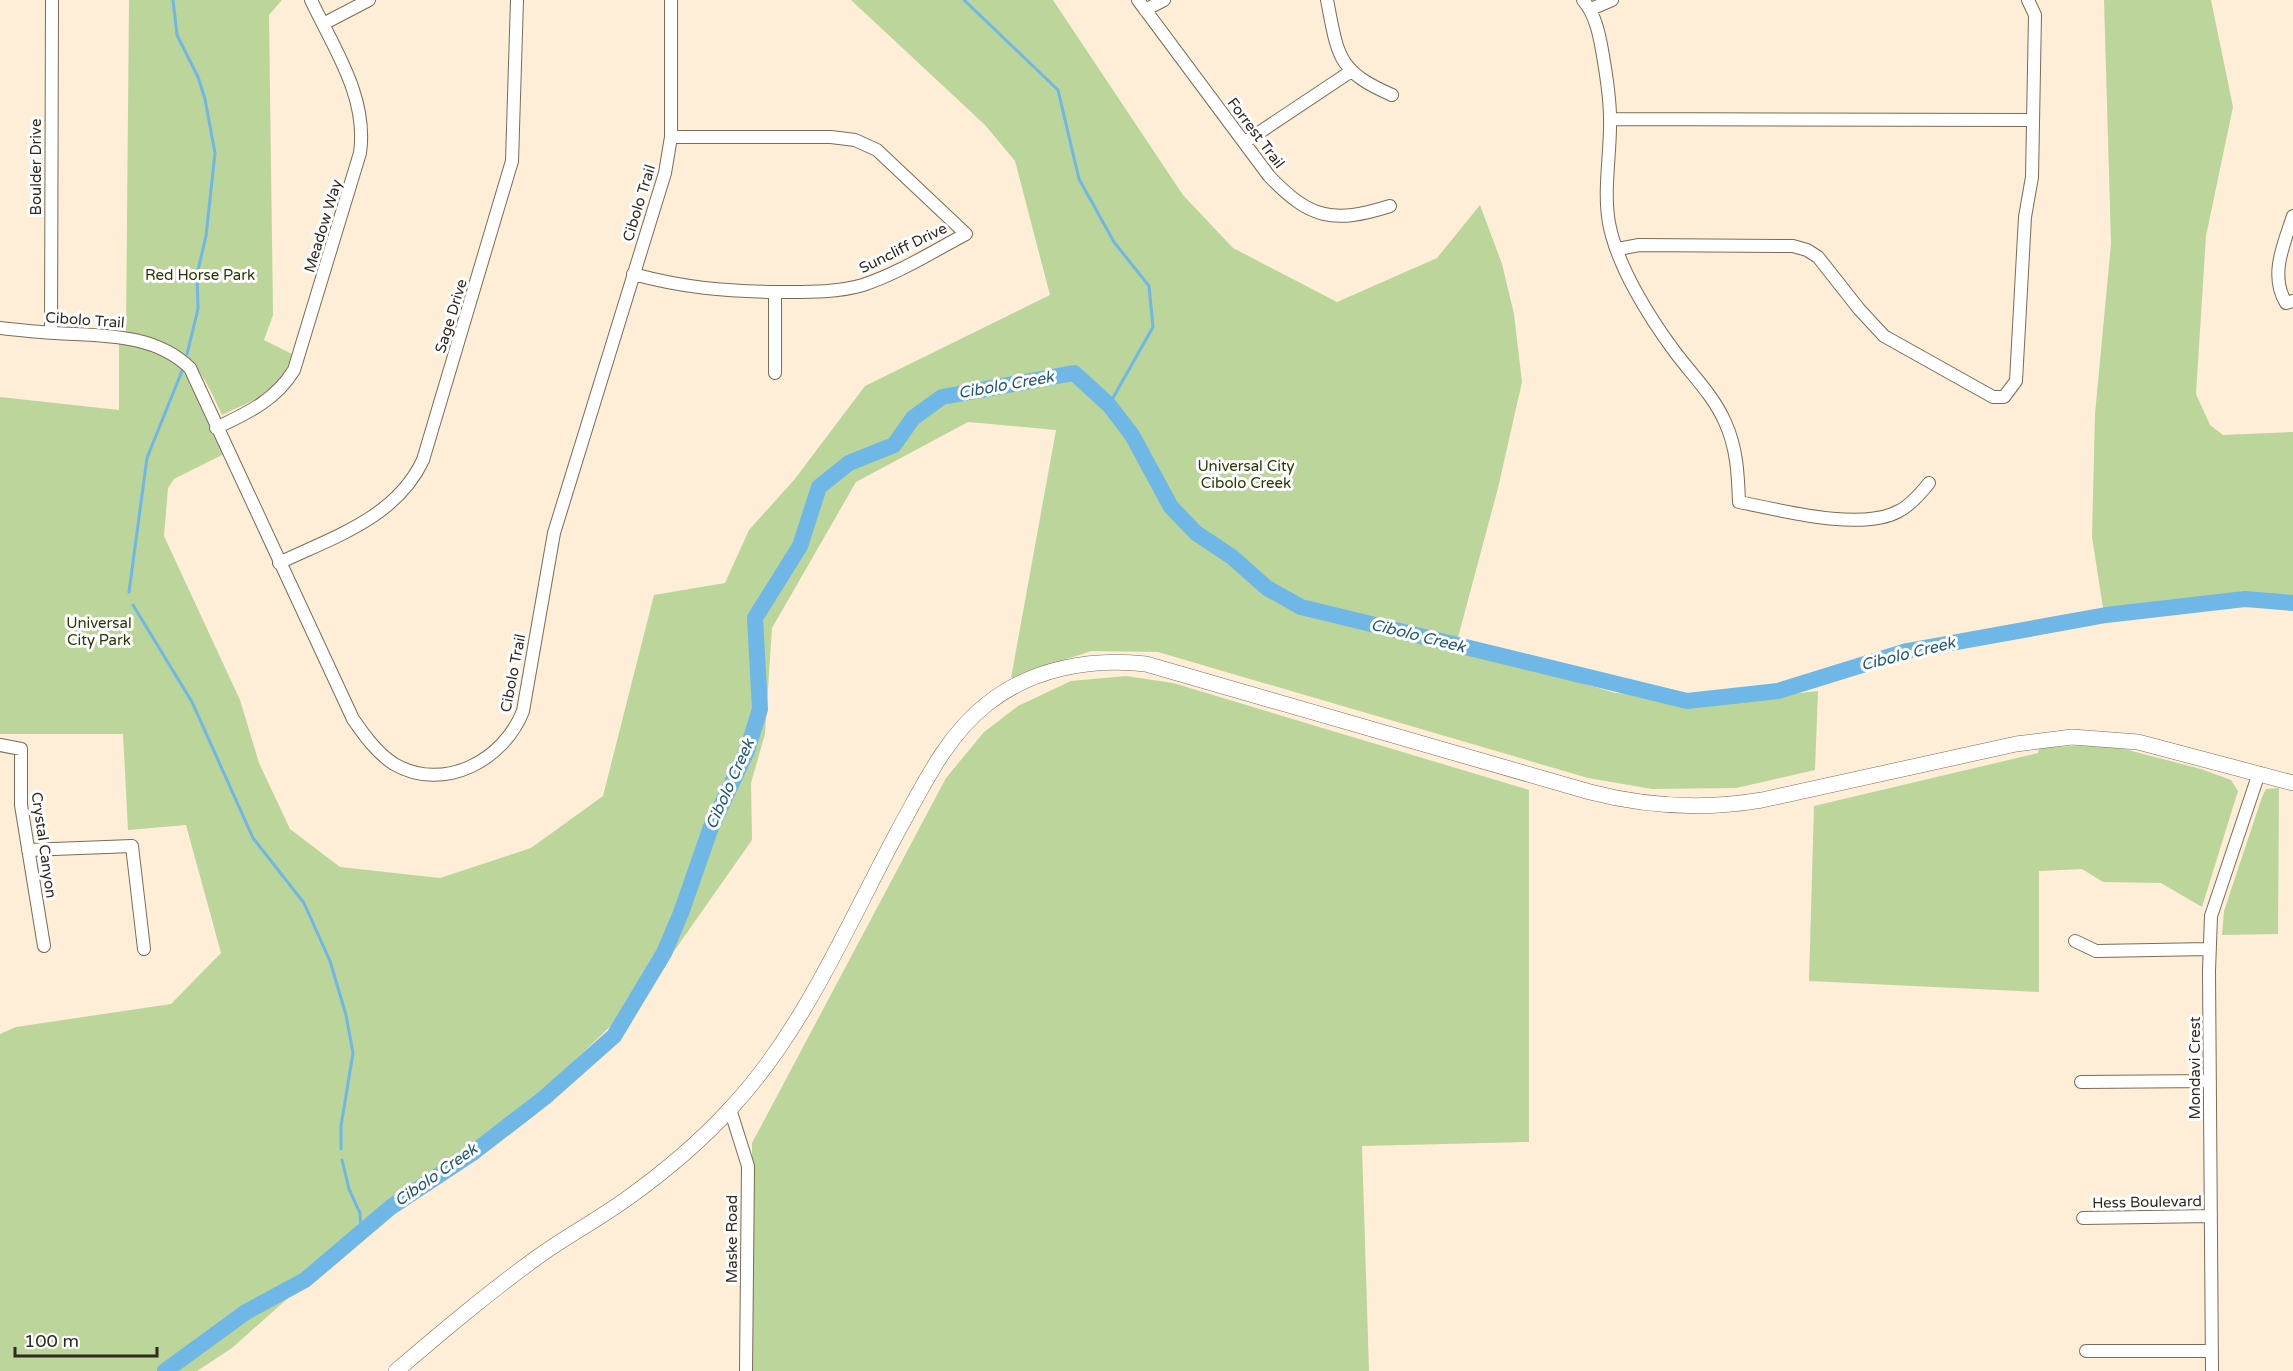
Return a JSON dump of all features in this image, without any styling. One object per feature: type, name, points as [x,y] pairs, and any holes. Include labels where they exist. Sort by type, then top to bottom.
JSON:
[{"type":"main road","points":[[396,1371],[464,1312],[532,1261],[658,1175],[730,1109],[767,1066],[800,1017],[923,786],[952,739],[969,720],[998,696],[1035,677],[1068,667],[1101,661],[1146,664],[1430,748],[1590,792],[1657,805],[1733,805],[2016,744],[2072,737],[2138,742],[2293,783]]},
{"type":"street","name":"Boulder Drive","points":[[51,333],[52,0]]},
{"type":"street","name":"Meadow Way","points":[[216,428],[260,406],[283,386],[294,370],[357,164],[362,141],[359,106],[311,0]]},
{"type":"street","points":[[323,24],[369,0]]},
{"type":"street","name":"Sage Drive","points":[[279,563],[368,520],[388,507],[405,490],[423,460],[512,161],[517,0]]},
{"type":"street","name":"Cibolo Trail","points":[[0,328],[124,336],[169,352],[190,368],[353,719],[382,754],[394,764],[415,772],[435,775],[462,770],[500,748],[513,732],[524,711],[554,533],[664,172],[671,137],[670,0]]},
{"type":"street","points":[[1141,5],[1164,0]]},
{"type":"street","points":[[1327,0],[1335,39],[1343,62],[1350,72],[1365,83],[1392,95]]},
{"type":"street","points":[[1612,0],[1587,5],[1607,76],[1610,119],[1607,163],[1609,223],[1643,305],[1675,352],[1710,394],[1726,424],[1738,461],[1739,502],[1829,517],[1870,520],[1899,512],[1929,483]]},
{"type":"street","points":[[1618,249],[1639,245],[1793,246],[1807,250],[1818,257],[1859,309],[1884,336],[2006,402],[2016,381],[2025,217],[2032,177],[2035,15],[2028,0]]},
{"type":"street","name":"Forrest Trail","points":[[1141,5],[1286,194],[1320,215],[1340,216],[1370,212],[1390,206]]},
{"type":"street","points":[[1245,142],[1350,72]]},
{"type":"street","points":[[1610,119],[2033,120]]},
{"type":"street","name":"Suncliff Drive","points":[[633,274],[693,288],[816,292],[861,285],[899,270],[966,234],[877,150],[855,140],[831,137],[671,137]]},
{"type":"street","points":[[2290,302],[2278,289],[2278,274],[2293,216]]},
{"type":"street","points":[[775,292],[775,373]]},
{"type":"street","name":"Crystal Canyon","points":[[0,745],[21,749],[21,805],[44,946]]},
{"type":"street","name":"Mondavi Crest","points":[[2212,1371],[2211,916],[2259,773]]},
{"type":"street","points":[[28,850],[132,846],[144,950]]},
{"type":"street","points":[[2075,941],[2096,951],[2210,950]]},
{"type":"street","points":[[2080,1082],[2210,1081]]},
{"type":"street","name":"Maske Road","points":[[730,1109],[739,1131],[748,1166],[747,1371]]},
{"type":"street","name":"Hess Boulevard","points":[[2083,1218],[2211,1216]]},
{"type":"street","points":[[2086,1351],[2212,1351]]},
{"type":"green space","name":"Red Horse Park","points":[[129,0],[282,0],[269,15],[273,315],[264,340],[292,354],[284,377],[258,398],[222,415],[206,382],[188,358],[162,342],[126,333]]},
{"type":"green space","name":"Universal City Cibolo Creek","points":[[851,0],[1053,0],[1183,195],[1233,248],[1337,302],[1437,258],[1480,205],[1502,264],[1514,314],[1522,382],[1498,488],[1456,645],[1615,693],[1728,701],[1818,691],[1815,770],[1736,788],[1652,789],[1588,778],[1158,652],[1091,651],[1011,678],[1056,430],[968,422],[856,482],[772,628],[765,734],[751,783],[752,840],[644,994],[468,1163],[361,1233],[232,1348],[197,1371],[0,1371],[0,1034],[16,1027],[171,1004],[221,953],[186,825],[128,830],[123,734],[0,734],[0,397],[119,410],[119,342],[158,351],[187,372],[224,454],[174,479],[168,488],[164,536],[240,700],[259,763],[290,829],[340,867],[440,878],[531,848],[603,796],[654,595],[725,583],[749,530],[794,480],[865,386],[1050,295],[1015,161],[985,125]]},
{"type":"green space","points":[[2104,0],[2211,0],[2233,107],[2206,236],[2196,394],[2210,425],[2223,435],[2293,432],[2293,597],[2198,598],[2127,608],[2104,614],[2092,537],[2095,414],[2111,244]]},
{"type":"green space","points":[[1126,676],[1173,683],[1529,790],[1529,1142],[1362,1146],[1369,1371],[752,1371],[752,1143],[946,778],[984,732],[1018,706],[1071,681]]},
{"type":"green space","points":[[2105,744],[2201,769],[2231,780],[2238,791],[2202,907],[2161,883],[2103,882],[2082,869],[2039,871],[2039,992],[1809,981],[1814,806],[2038,753],[2039,748]]},
{"type":"green space","points":[[2279,788],[2278,934],[2222,935],[2224,911],[2262,797],[2266,789]]},
{"type":"waterway","points":[[173,0],[177,35],[198,77],[205,99],[215,153],[206,236],[197,274],[198,309],[187,354]]},
{"type":"waterway","points":[[964,0],[1058,90],[1079,179],[1114,242],[1149,286],[1153,327],[1109,405]]},
{"type":"waterway","points":[[129,592],[147,458],[182,371]]},
{"type":"waterway","name":"Cibolo Creek","points":[[165,1371],[246,1312],[305,1280],[391,1207],[474,1152],[544,1098],[614,1036],[664,953],[681,913],[711,827],[747,751],[760,709],[755,618],[800,546],[819,487],[849,463],[894,445],[913,418],[942,397],[1074,373],[1109,405],[1132,435],[1171,507],[1196,533],[1232,557],[1267,588],[1301,607],[1687,701],[1778,691],[1907,651],[2106,615],[2245,599],[2293,603]]},
{"type":"waterway","points":[[133,605],[192,702],[253,838],[304,903],[330,961],[346,1015],[353,1053],[341,1126],[341,1149]]},
{"type":"waterway","points":[[342,1160],[349,1189],[360,1213],[361,1233]]},
{"type":"park label","name":"Universal City Park","points":[[99,632]]}]
